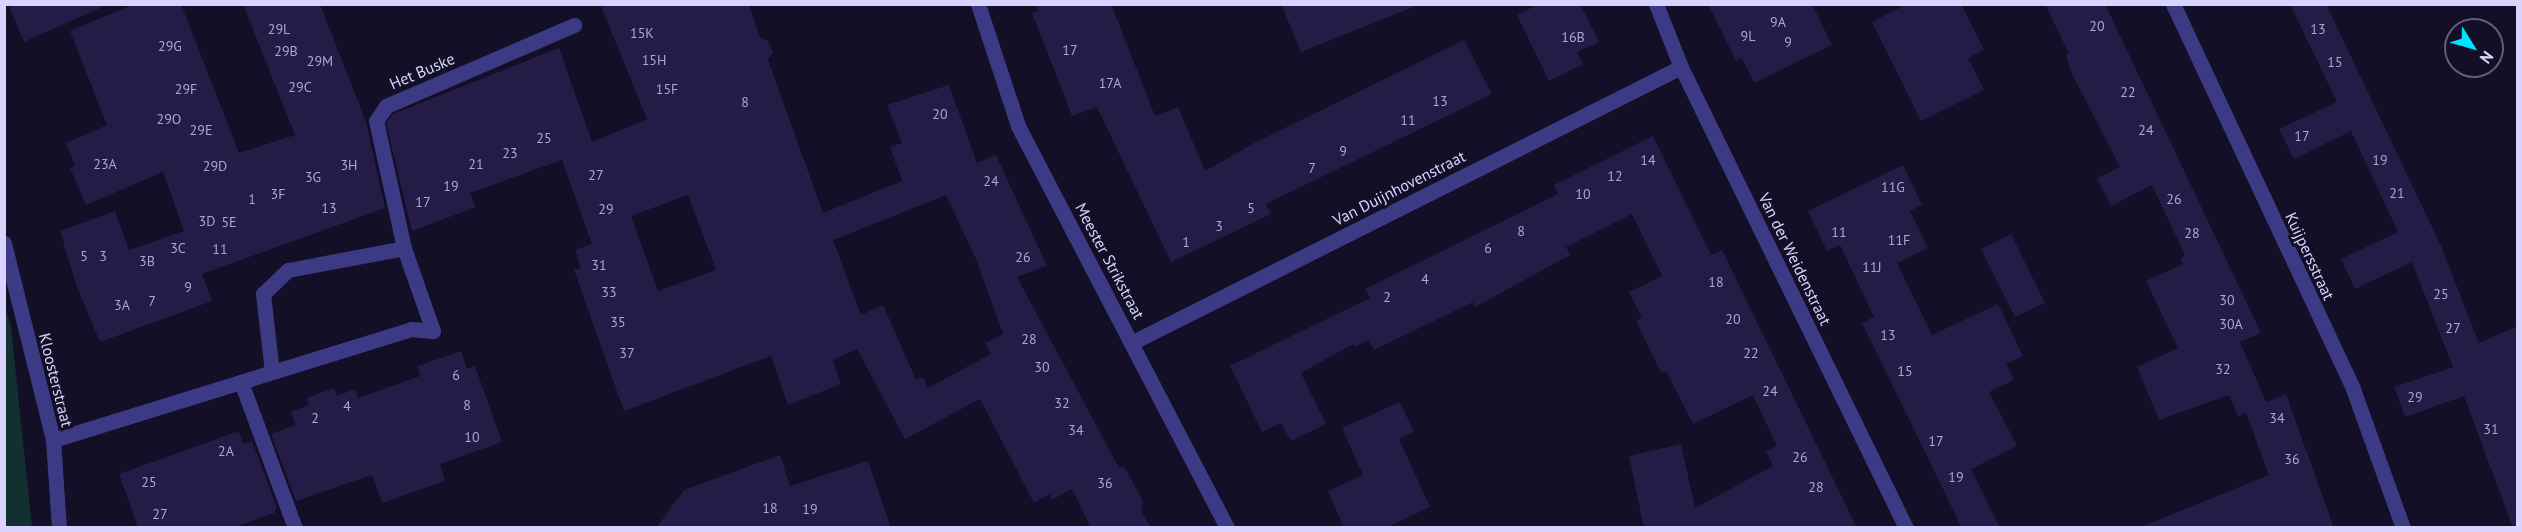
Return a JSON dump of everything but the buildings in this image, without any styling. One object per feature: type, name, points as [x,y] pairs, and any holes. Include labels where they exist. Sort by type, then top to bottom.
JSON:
[{"type":"street","name":"Meester Strikstraat","points":[[978,4],[1018,126],[1133,342],[1227,528]]},
{"type":"street","name":"Van der Weidenstraat","points":[[1656,4],[1681,67],[1906,528]]},
{"type":"street","name":"Kuijpersstraat","points":[[2173,4],[2353,389],[2403,528]]},
{"type":"street","name":"Het Buske","points":[[53,440],[411,329],[433,331],[404,248],[376,121],[386,106],[574,25]]},
{"type":"street","name":"Van Duijnhovenstraat","points":[[1133,342],[1681,67]]},
{"type":"street","name":"Kloosterstraat","points":[[4,243],[53,440],[59,528]]},
{"type":"street","points":[[272,372],[262,294],[288,270],[404,248]]},
{"type":"street","points":[[241,382],[295,528]]},
{"type":"green space","points":[[4,302],[11,327],[32,527],[5,527]]}]
